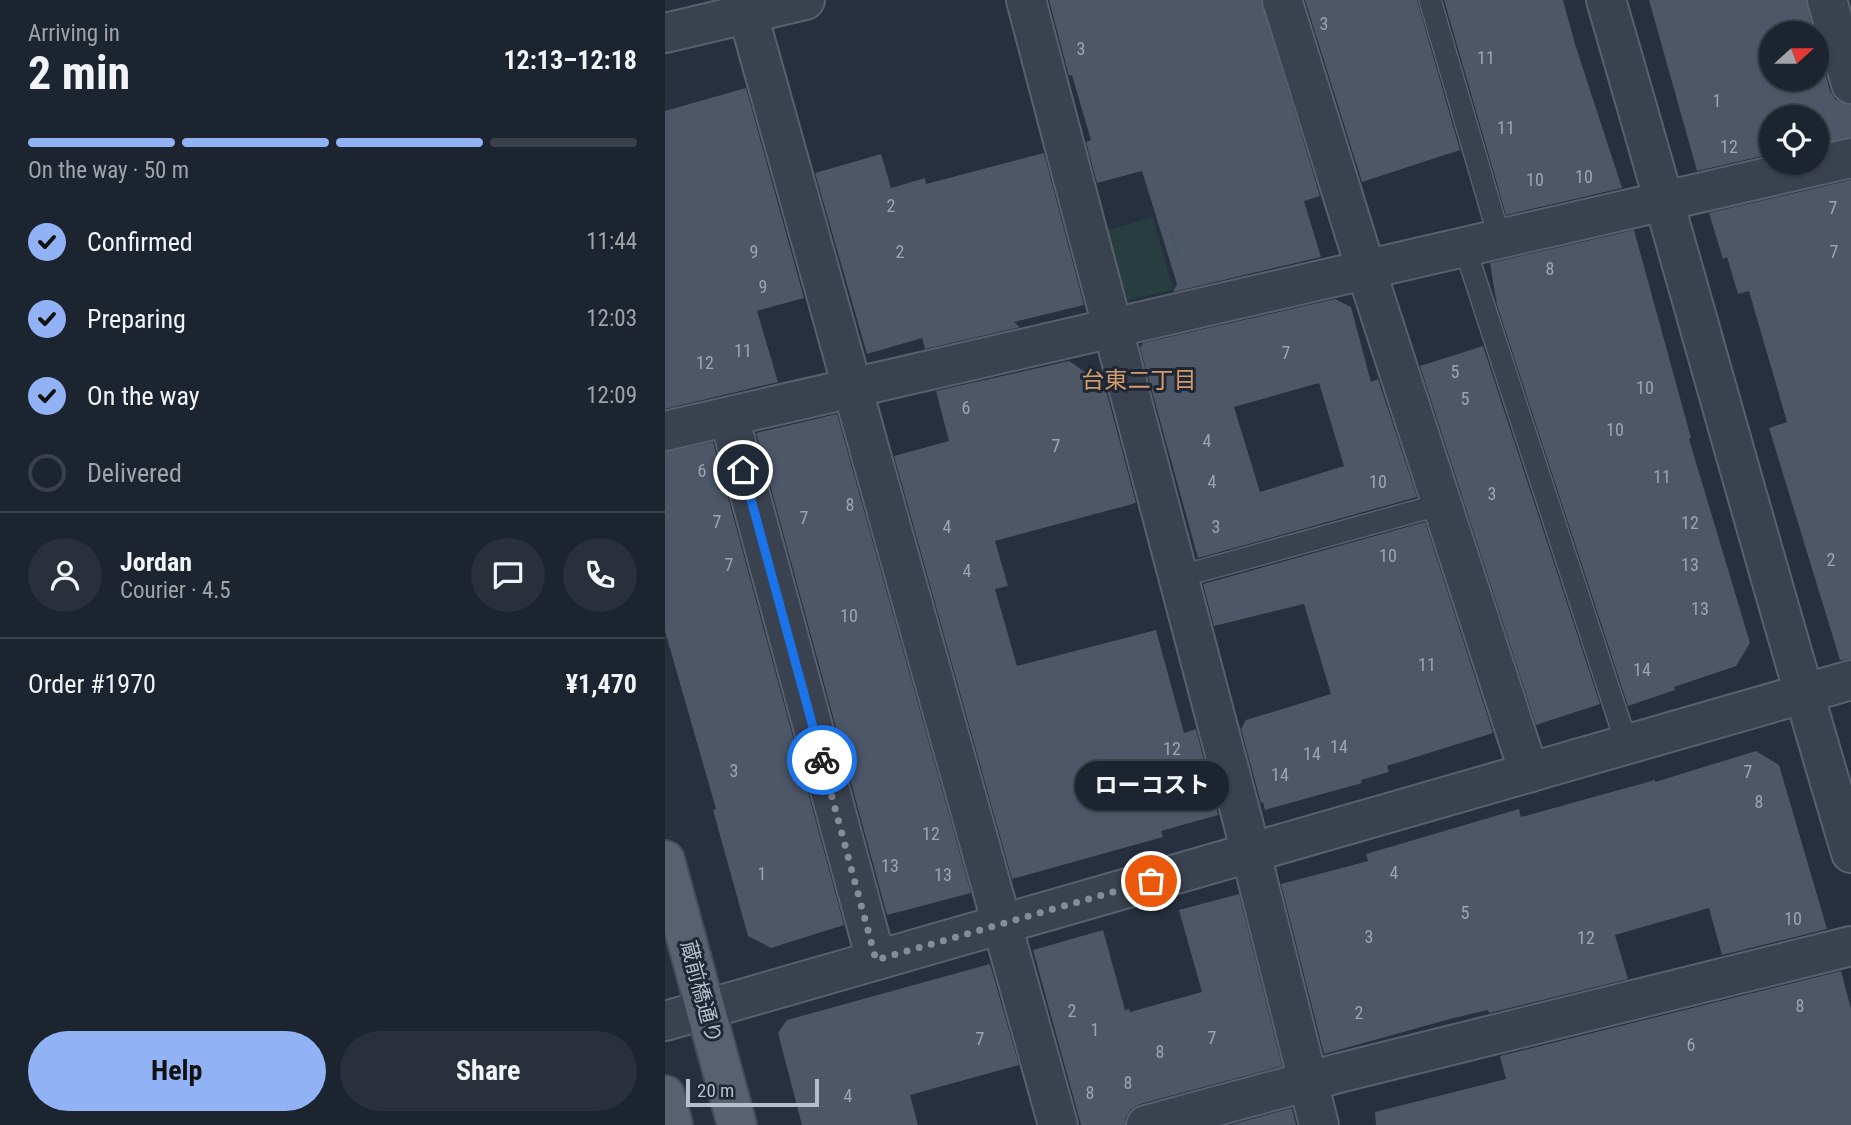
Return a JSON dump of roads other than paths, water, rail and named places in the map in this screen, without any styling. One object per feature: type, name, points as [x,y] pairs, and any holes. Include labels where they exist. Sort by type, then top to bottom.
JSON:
[{"type":"main road","name":"蔵前橋通り","points":[[665,860],[737,1125]]},
{"type":"main road","points":[[665,1095],[673,1125]]},
{"type":"street","points":[[665,33],[745,6],[805,0]]},
{"type":"street","points":[[1026,0],[1251,853],[1319,1125]]},
{"type":"street","points":[[1282,0],[1366,270],[1529,773]]},
{"type":"street","points":[[1606,0],[1803,695],[1851,853]]},
{"type":"street","points":[[1827,0],[1851,84]]},
{"type":"street","points":[[745,6],[1058,1125]]},
{"type":"street","points":[[665,431],[1851,158]]},
{"type":"street","points":[[729,416],[876,960]]},
{"type":"street","points":[[665,1021],[1851,680]]},
{"type":"street","points":[[1146,1125],[1308,1081],[1851,946]]},
{"type":"lane","points":[[1430,0],[1483,244],[1627,745]]},
{"type":"lane","points":[[1178,577],[1442,504]]},
{"type":"place","name":"ローコスト","points":[[1151,881]]},
{"type":"district","name":"台東二丁目","points":[[1139,380]]}]
